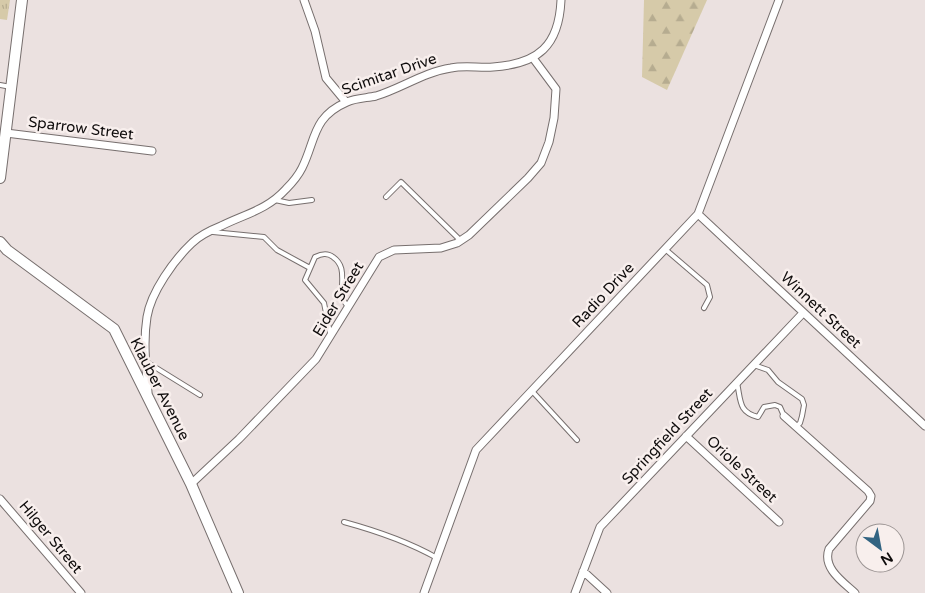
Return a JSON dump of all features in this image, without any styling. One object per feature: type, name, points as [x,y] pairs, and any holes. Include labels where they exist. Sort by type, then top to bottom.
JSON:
[{"type":"street","points":[[0,178],[22,0]]},
{"type":"street","points":[[304,0],[315,31],[326,78],[346,102]]},
{"type":"street","name":"Scimitar Drive","points":[[156,411],[148,394],[145,361],[147,315],[159,285],[192,242],[233,219],[260,210],[275,200],[302,168],[312,137],[319,125],[330,112],[346,102],[357,98],[376,96],[426,75],[451,68],[509,66],[533,58],[545,49],[555,35],[561,0]]},
{"type":"street","name":"Radio Drive","points":[[424,593],[476,450],[698,214],[779,0]]},
{"type":"street","name":"Eider Street","points":[[191,484],[239,439],[316,359],[379,257],[394,250],[441,248],[469,235],[541,163],[549,142],[554,118],[556,89],[533,58]]},
{"type":"street","name":"Sparrow Street","points":[[6,133],[152,151]]},
{"type":"street","name":"Winnett Street","points":[[698,214],[925,426]]},
{"type":"street","name":"Klauber Avenue","points":[[0,242],[7,250],[114,330],[191,484],[238,593]]},
{"type":"street","name":"Springfield Street","points":[[575,593],[600,528],[803,313]]},
{"type":"street","points":[[784,416],[868,491],[871,496],[870,501],[829,549],[827,558],[833,572],[855,593]]},
{"type":"street","name":"Oriole Street","points":[[686,436],[779,522]]},
{"type":"street","name":"Hilger Street","points":[[0,499],[81,593]]},
{"type":"street","points":[[583,571],[607,593]]},
{"type":"lane","points":[[0,84],[11,88]]},
{"type":"lane","points":[[386,197],[401,182],[460,240]]},
{"type":"lane","points":[[275,200],[289,203],[312,200]]},
{"type":"lane","points":[[209,231],[264,237],[277,250],[310,268]]},
{"type":"lane","points":[[665,249],[707,285],[710,297],[704,308]]},
{"type":"lane","points":[[331,336],[324,303],[305,280],[315,257],[322,253],[332,256],[340,263],[344,302],[348,307]]},
{"type":"lane","points":[[145,361],[200,395]]},
{"type":"lane","points":[[753,365],[768,370],[778,382],[802,400],[804,406],[802,416],[800,423],[796,427]]},
{"type":"lane","points":[[737,382],[741,405],[748,412],[758,417],[764,407],[775,405],[780,407],[784,416]]},
{"type":"lane","points":[[532,391],[577,440]]},
{"type":"lane","points":[[344,522],[380,532],[418,547],[437,558]]},
{"type":"green space","points":[[0,0],[10,0],[7,20],[0,19]]},
{"type":"green space","points":[[644,0],[707,0],[667,90],[642,77]]}]
